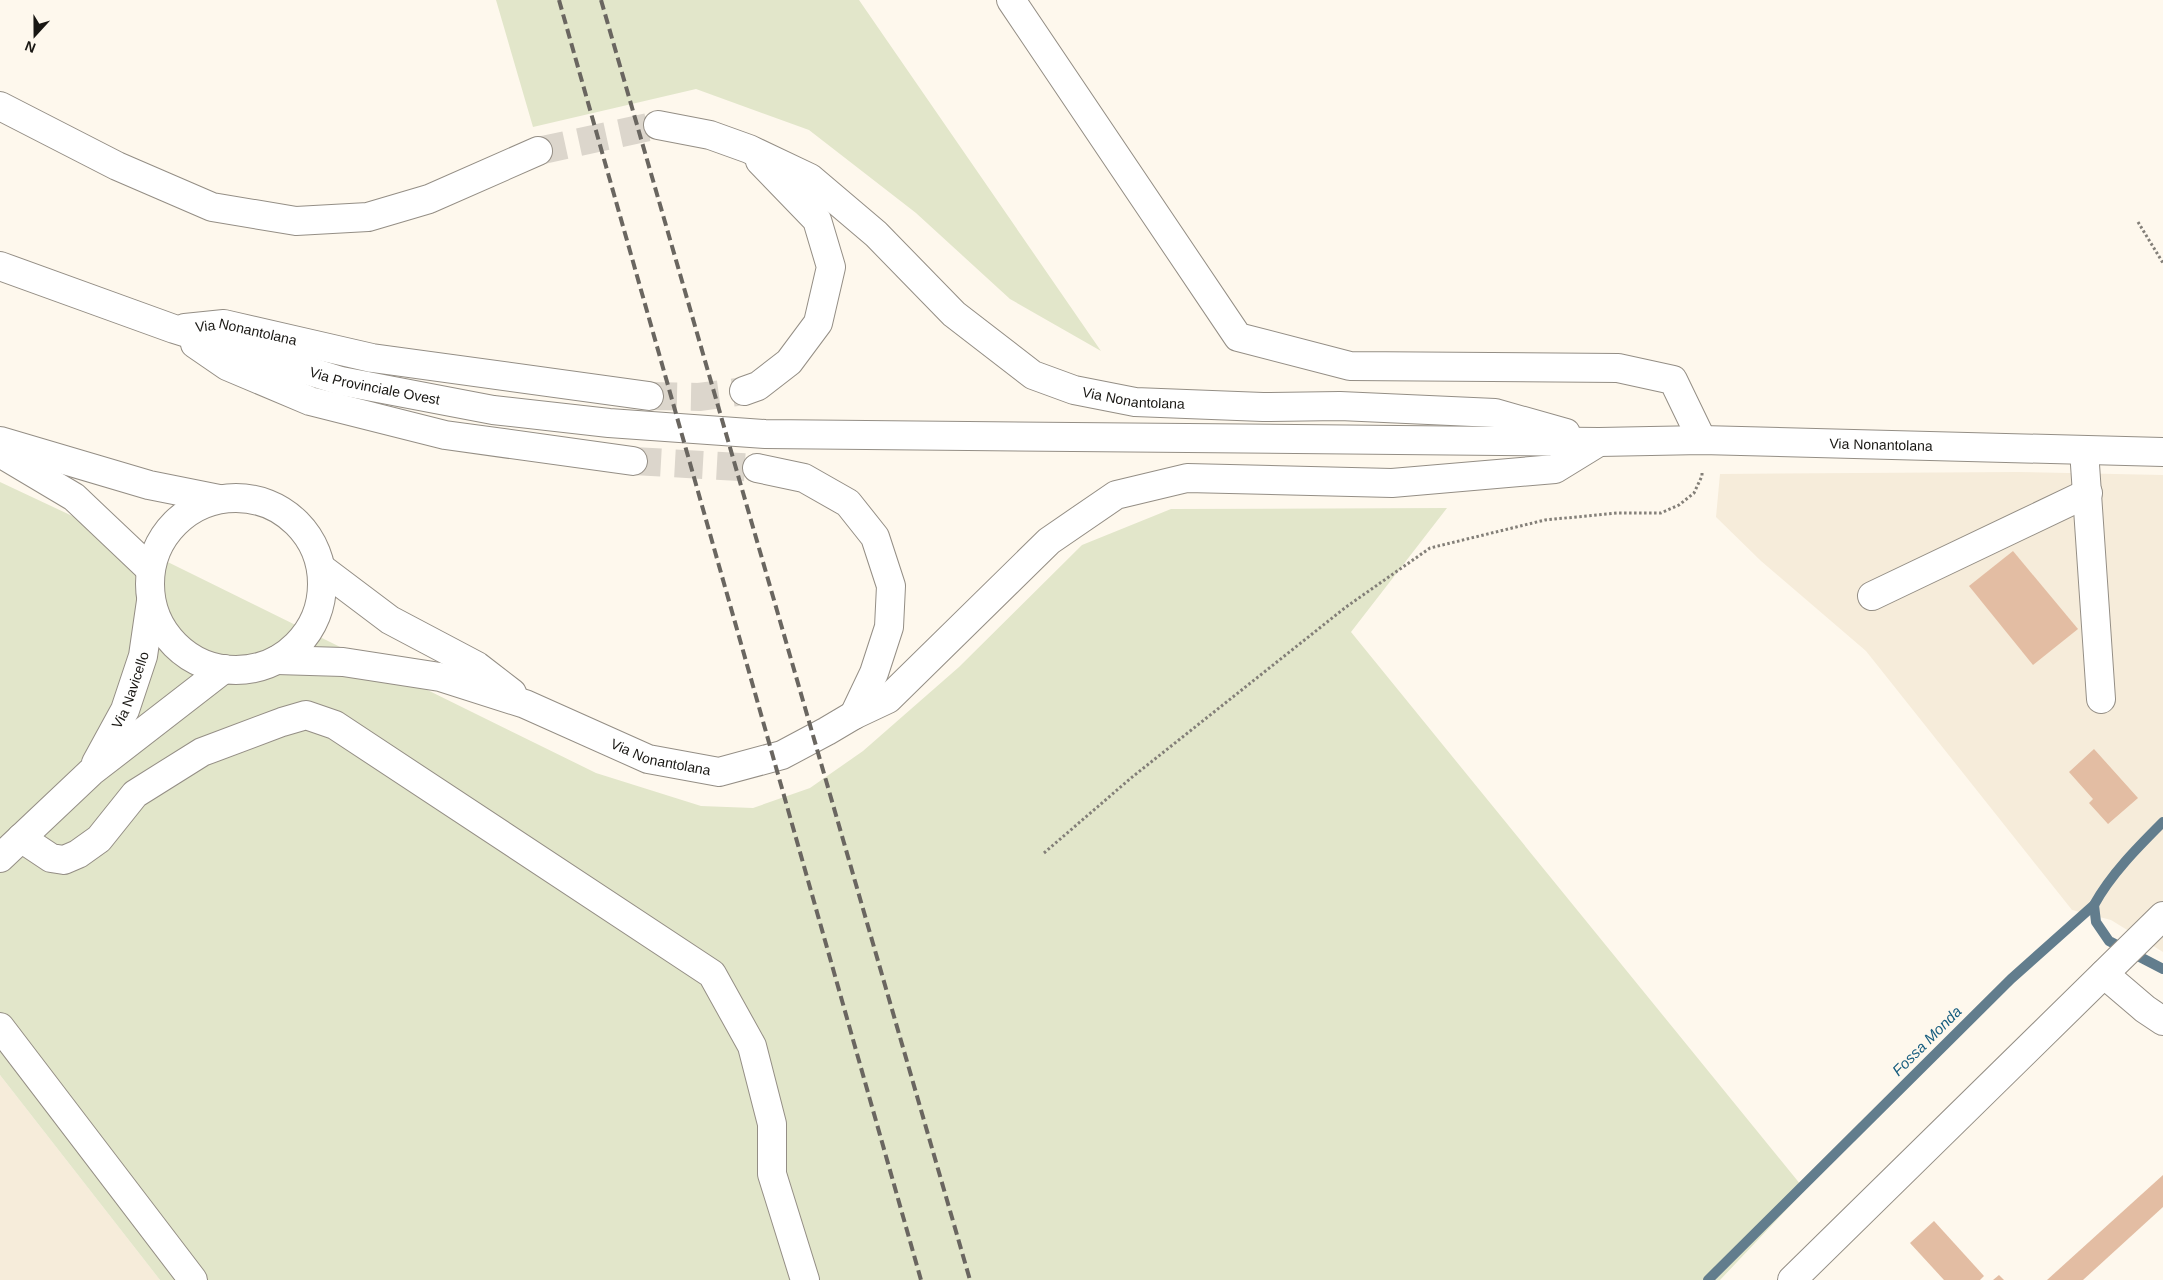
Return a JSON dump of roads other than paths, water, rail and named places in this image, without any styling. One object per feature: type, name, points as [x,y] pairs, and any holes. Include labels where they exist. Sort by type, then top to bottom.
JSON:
[{"type":"main road","points":[[1011,0],[1238,337],[1350,366],[1618,368],[1674,380],[1702,440]]},
{"type":"main road","points":[[0,106],[117,166],[212,207],[296,221],[377,215],[428,199],[538,151]]},
{"type":"main road","name":"Via Nonantolana","points":[[658,126],[710,135],[749,149],[810,178],[876,234],[954,314],[1033,375],[1074,390],[1135,402],[1263,406],[1340,406],[1496,413],[1598,442]]},
{"type":"main road","name":"Via Nonantolana","points":[[744,391],[758,386],[790,362],[818,323],[831,267],[817,220],[749,149]]},
{"type":"main road","name":"Via Provinciale Ovest","points":[[0,266],[174,329],[341,381],[493,410],[609,423],[765,434]]},
{"type":"main road","name":"Via Nonantolana","points":[[174,329],[224,324],[372,358],[649,396]]},
{"type":"main road","name":"Via Nonantolana","points":[[174,329],[227,366],[310,401],[446,435],[633,461]]},
{"type":"main road","name":"Via Nonantolana","points":[[765,434],[1598,442],[1702,440],[2163,452]]},
{"type":"main road","name":"Via Nonantolana","points":[[0,441],[149,485],[219,499],[247,498],[273,506],[296,521],[312,543],[321,568],[322,596],[314,621],[298,644],[277,660],[251,669],[224,669],[198,662],[176,647],[160,625],[151,601],[150,569],[158,545],[174,524],[195,508],[219,499]]},
{"type":"main road","name":"Via Nonantolana","points":[[277,660],[343,662],[440,677],[525,704],[648,759],[719,772],[782,754],[888,699],[1049,541],[1116,496],[1188,478],[1392,483],[1555,469],[1598,442]]},
{"type":"main road","points":[[2084,450],[2101,700]]},
{"type":"main road","points":[[0,453],[74,497],[150,569]]},
{"type":"main road","points":[[757,468],[804,478],[848,503],[876,537],[891,586],[889,627],[874,673],[854,715]]},
{"type":"main road","points":[[1872,596],[2088,493]]},
{"type":"main road","name":"Via Nonantolana","points":[[321,568],[390,620],[477,666],[525,704]]},
{"type":"main road","name":"Via Navicello","points":[[91,772],[125,710],[143,656],[151,601]]},
{"type":"main road","name":"Via Navicello","points":[[0,858],[91,772],[224,669]]},
{"type":"main road","points":[[21,838],[51,858],[64,860],[78,854],[99,839],[135,794],[202,752],[306,715],[335,724],[712,974],[752,1046],[772,1124],[772,1174],[805,1280]]},
{"type":"main road","points":[[1792,1280],[2157,922]]},
{"type":"main road","points":[[2104,974],[2145,1009],[2163,1021]]},
{"type":"main road","points":[[0,1027],[193,1280]]},
{"type":"waterway","name":"Fossa Monda","points":[[1708,1280],[2011,979],[2094,905],[2117,872],[2163,822]]},
{"type":"waterway","points":[[2094,905],[2096,922],[2109,941],[2163,969]]},
{"type":"tunnel","points":[[538,151],[658,125]]},
{"type":"tunnel","points":[[649,396],[699,397],[744,391]]},
{"type":"tunnel","points":[[633,461],[757,468]]},
{"type":"railway","points":[[559,0],[921,1280]]},
{"type":"railway","points":[[601,0],[970,1280]]}]
